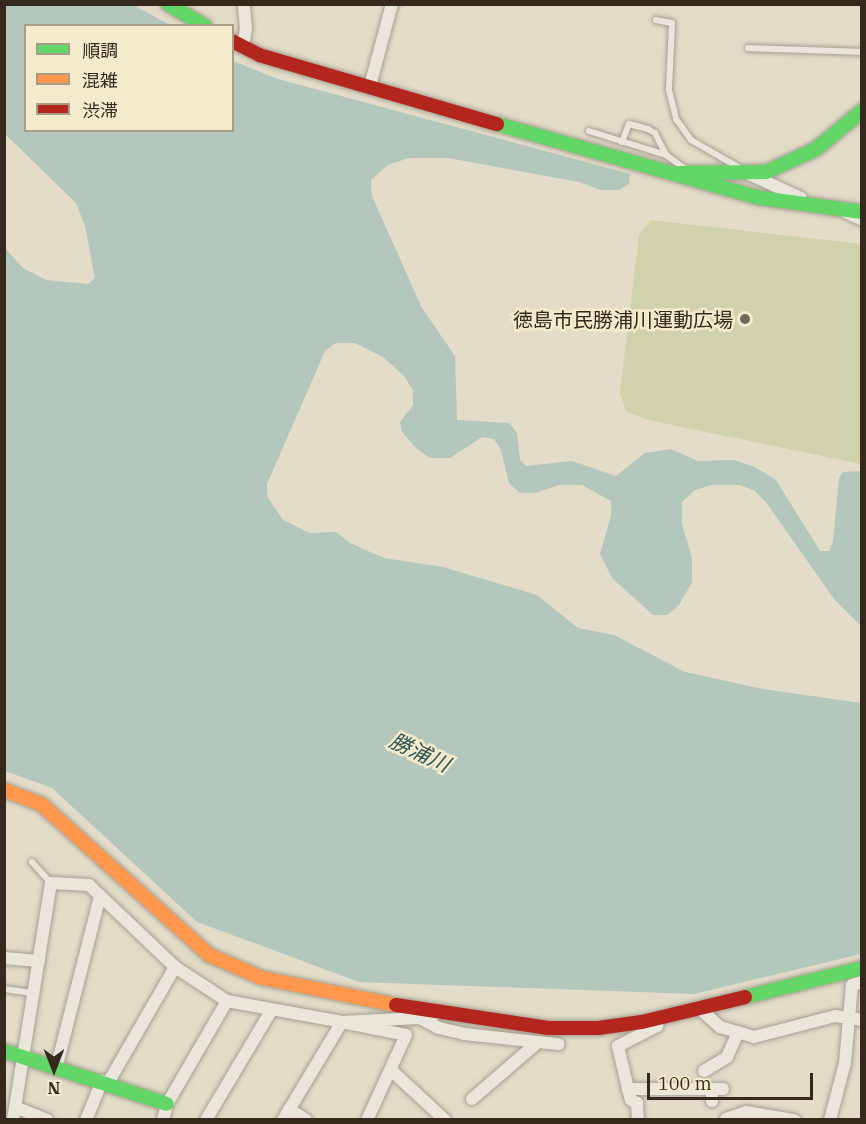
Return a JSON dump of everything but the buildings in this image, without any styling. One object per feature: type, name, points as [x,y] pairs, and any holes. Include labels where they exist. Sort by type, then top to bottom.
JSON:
[{"type":"street","points":[[168,4],[202,24]]},
{"type":"street","points":[[244,4],[246,28],[238,44],[259,55],[680,172],[741,193],[861,212]]},
{"type":"street","points":[[370,86],[392,4]]},
{"type":"street","points":[[680,172],[749,174],[766,172],[816,149],[861,111]]},
{"type":"street","points":[[749,174],[812,206]]},
{"type":"street","points":[[4,790],[41,804],[209,955],[236,970],[359,999],[573,1029],[658,1018],[861,968]]},
{"type":"street","points":[[13,1119],[51,883],[89,885],[175,967],[226,1001],[406,1035],[392,1071],[367,1119]]},
{"type":"street","points":[[57,1065],[100,896]]},
{"type":"street","points":[[4,958],[39,961]]},
{"type":"street","points":[[86,1119],[105,1082],[175,967]]},
{"type":"street","points":[[830,1119],[856,1019],[852,985],[861,982]]},
{"type":"street","points":[[163,1119],[167,1104],[226,1001]]},
{"type":"street","points":[[699,1008],[736,1035],[754,1037],[835,1016],[856,1019]]},
{"type":"street","points":[[206,1119],[271,1011]]},
{"type":"street","points":[[342,1022],[420,1018],[443,1012]]},
{"type":"street","points":[[420,1018],[439,1028],[464,1034],[558,1044]]},
{"type":"street","points":[[639,1119],[637,1103],[631,1100],[618,1046],[657,1026],[658,1018]]},
{"type":"street","points":[[306,1119],[286,1114],[342,1022]]},
{"type":"street","points":[[704,1071],[727,1057],[736,1035]]},
{"type":"street","points":[[472,1099],[538,1042]]},
{"type":"street","points":[[4,1051],[23,1054],[57,1065],[167,1104]]},
{"type":"street","points":[[392,1071],[445,1119]]},
{"type":"street","points":[[628,1089],[661,1093],[716,1093]]},
{"type":"street","points":[[15,1107],[46,1119]]},
{"type":"street","points":[[726,1119],[746,1112],[794,1119]]},
{"type":"lane","points":[[656,20],[672,23],[669,90],[676,119],[691,140],[749,174]]},
{"type":"lane","points":[[748,48],[861,52]]},
{"type":"lane","points":[[622,142],[629,124],[648,129],[655,133],[666,155],[680,172]]},
{"type":"lane","points":[[589,130],[666,155]]},
{"type":"lane","points":[[840,210],[861,224]]},
{"type":"lane","points":[[32,862],[51,883]]},
{"type":"lane","points":[[4,988],[33,993]]},
{"type":"green space","name":"徳島市民勝浦川運動広場","points":[[651,220],[861,244],[861,464],[644,419],[626,411],[620,393],[639,235]]},
{"type":"water","name":"勝浦川","points":[[5,4],[133,5],[168,24],[24,24],[24,132],[234,132],[234,61],[278,79],[630,174],[629,184],[619,190],[600,190],[579,182],[448,158],[409,158],[388,165],[371,180],[372,196],[422,308],[455,356],[457,420],[509,423],[517,433],[520,460],[526,466],[572,461],[616,476],[645,453],[671,449],[698,461],[733,460],[755,467],[776,480],[820,551],[829,551],[833,542],[839,478],[843,472],[861,471],[861,626],[834,599],[768,505],[755,491],[740,485],[712,485],[695,490],[682,502],[682,524],[692,558],[692,582],[679,605],[667,615],[653,615],[612,578],[600,554],[611,516],[611,501],[582,485],[559,485],[535,493],[520,493],[509,483],[501,450],[494,439],[482,437],[450,458],[430,458],[417,449],[402,432],[400,422],[413,405],[413,390],[404,376],[383,357],[355,343],[336,343],[325,351],[267,484],[267,496],[283,520],[310,533],[336,532],[350,543],[384,558],[443,567],[537,595],[578,628],[614,635],[685,672],[763,689],[861,703],[861,954],[694,994],[359,982],[197,922],[52,788],[5,771],[5,248],[23,268],[46,280],[88,284],[95,278],[85,226],[76,203],[5,134]]},
{"type":"traffic: fast","points":[[168,4],[202,24]]},
{"type":"traffic: fast","points":[[678,173],[766,172],[816,149],[862,111]]},
{"type":"traffic: fast","points":[[497,124],[761,198],[862,212]]},
{"type":"traffic: fast","points":[[745,997],[862,968]]},
{"type":"traffic: fast","points":[[4,1051],[167,1104]]},
{"type":"traffic: slow","points":[[4,790],[41,804],[209,955],[262,978],[396,1005]]},
{"type":"traffic: jam","points":[[234,42],[259,55],[497,124]]},
{"type":"traffic: jam","points":[[396,1005],[548,1028],[598,1028],[642,1022],[745,997]]},
{"type":"place","name":"徳島市民勝浦川運動広場","points":[[745,319]]}]
